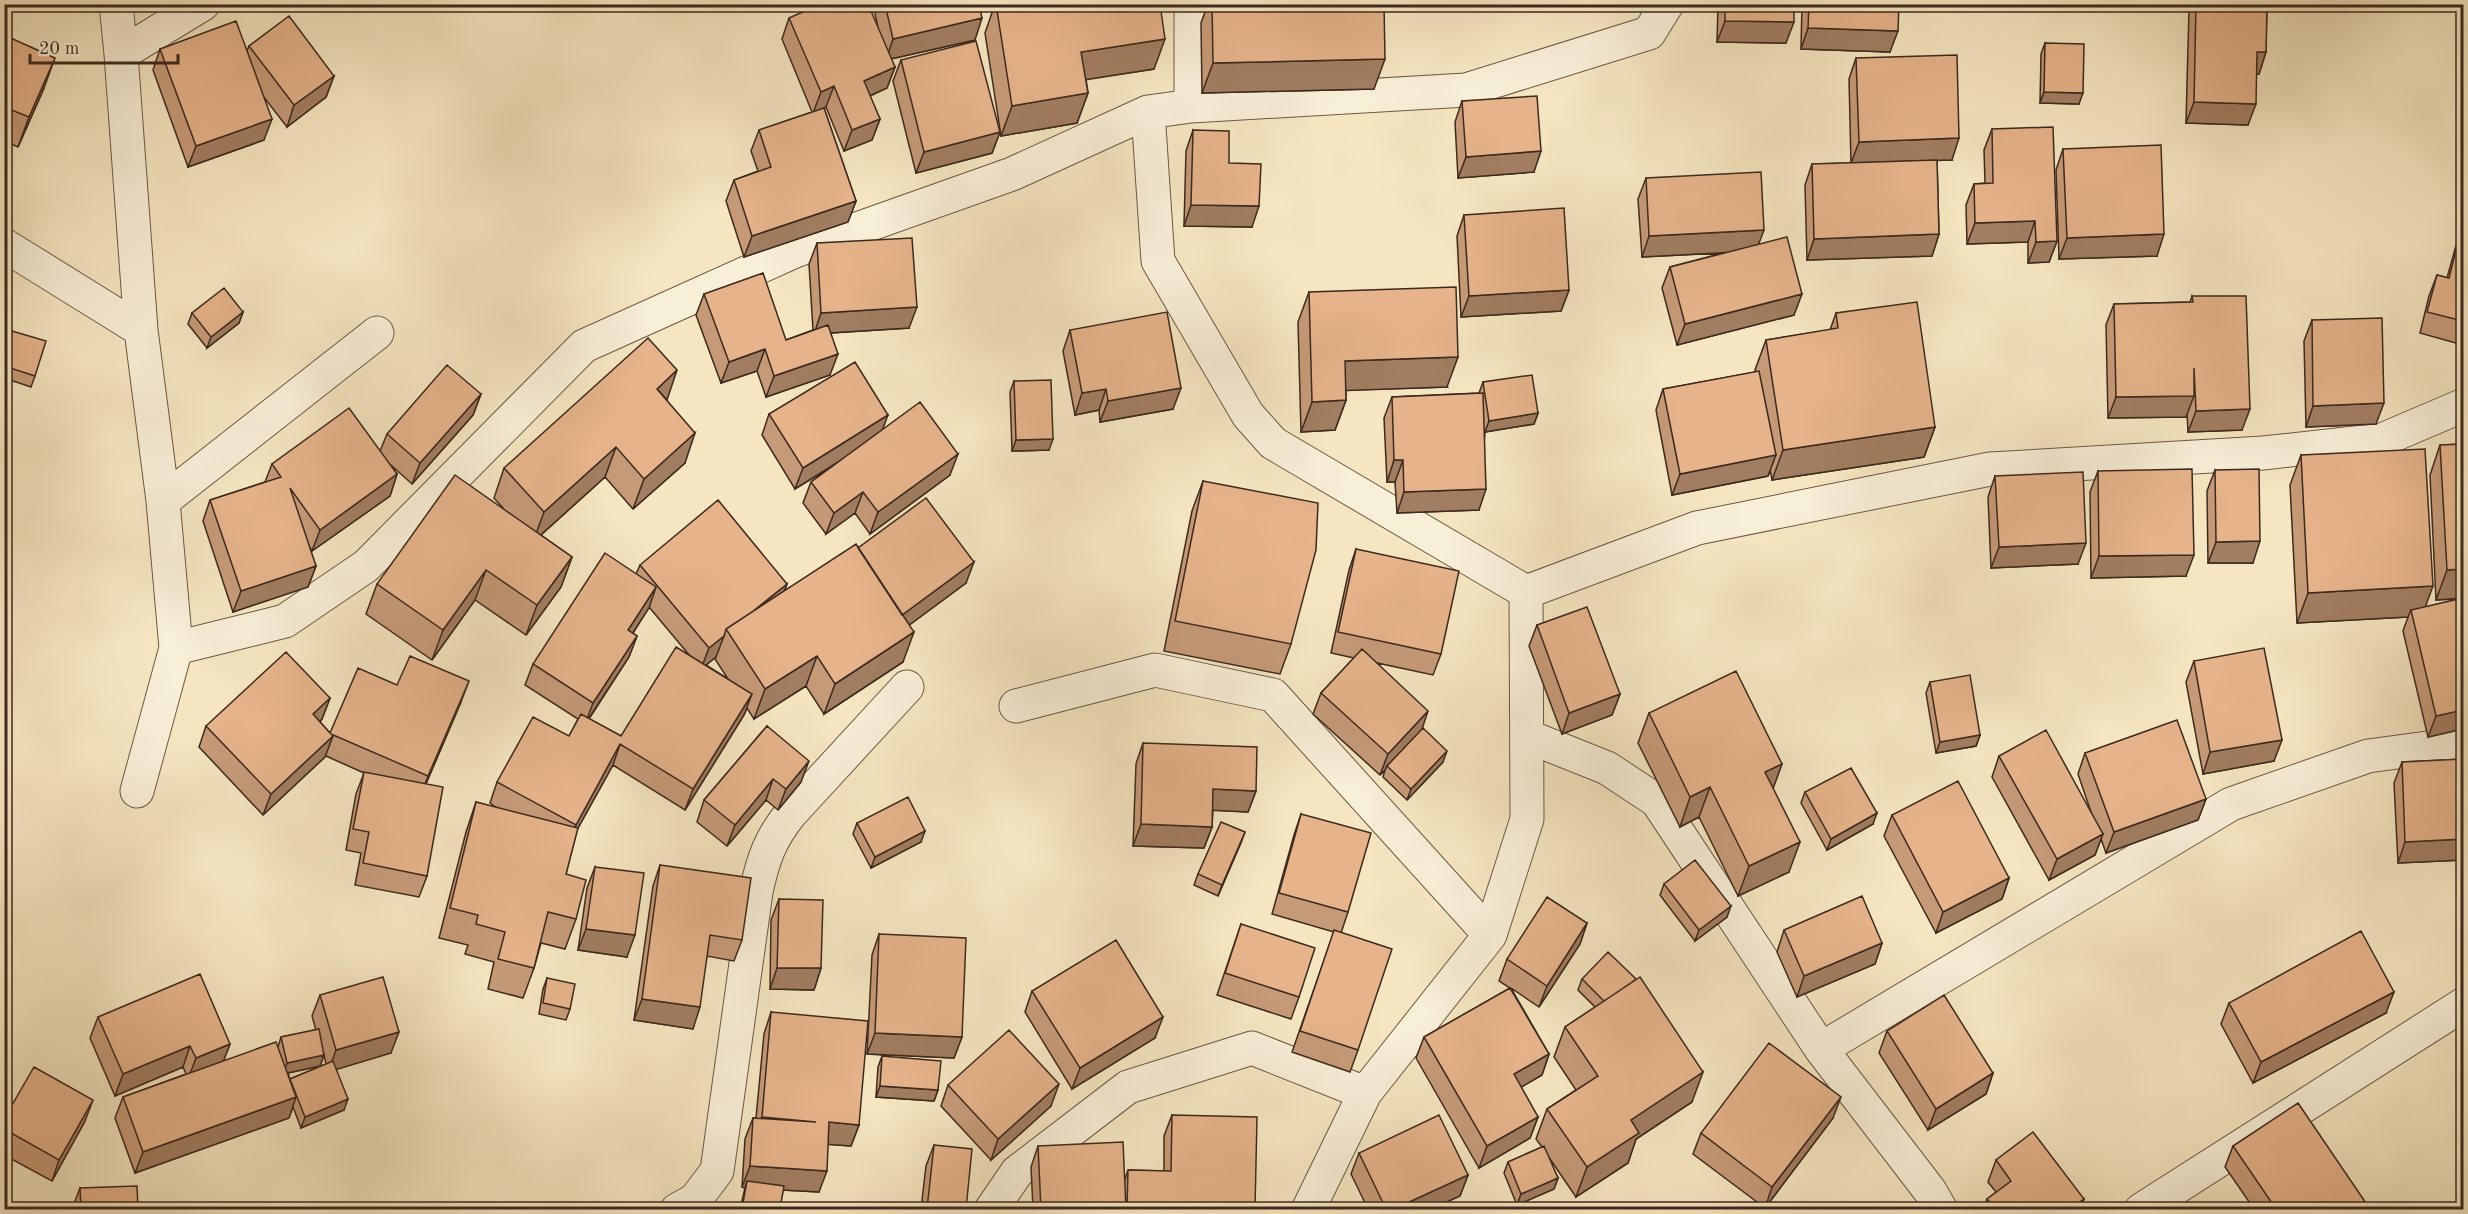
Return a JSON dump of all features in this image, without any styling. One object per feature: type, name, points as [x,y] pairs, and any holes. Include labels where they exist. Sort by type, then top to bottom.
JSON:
[{"type":"street","points":[[116,4],[122,54],[141,330],[163,501],[176,648],[137,791]]},
{"type":"street","points":[[122,54],[203,4]]},
{"type":"street","points":[[1191,4],[1191,106]]},
{"type":"street","points":[[176,648],[285,621],[366,566],[584,346],[795,252],[1012,174],[1148,112],[1191,106],[1466,90],[1649,33],[1666,4]]},
{"type":"street","points":[[1148,112],[1158,261],[1248,414],[1273,443],[1526,592]]},
{"type":"street","points":[[4,245],[141,330]]},
{"type":"street","points":[[163,501],[377,333]]},
{"type":"street","points":[[1526,592],[1698,528],[1978,471],[2263,453],[2382,440],[2463,405]]},
{"type":"street","points":[[1308,1209],[1365,1093],[1490,935],[1527,819],[1526,592]]},
{"type":"street","points":[[1016,706],[1155,670],[1273,695],[1490,935]]},
{"type":"street","points":[[677,1209],[695,1200],[717,1171],[756,892],[760,870],[774,835],[791,813],[907,687]]},
{"type":"street","points":[[1527,736],[1607,768],[1657,801],[1821,1049],[1929,1203]]},
{"type":"street","points":[[1821,1049],[2231,804],[2368,756],[2463,743]]},
{"type":"street","points":[[2142,1209],[2463,1004]]},
{"type":"street","points":[[991,1209],[1017,1172],[1128,1087],[1252,1048],[1365,1093]]},
{"type":"building","points":[[821,4],[868,4],[895,67],[864,81],[880,119],[852,130],[834,86],[821,92],[789,18]]},
{"type":"building","points":[[885,4],[979,4],[982,18],[893,39]]},
{"type":"building","points":[[996,4],[1160,4],[1165,39],[1081,52],[1088,93],[1012,106]]},
{"type":"building","points":[[1212,4],[1384,4],[1385,59],[1213,63]]},
{"type":"building","points":[[1725,4],[1794,4],[1794,22],[1725,21]]},
{"type":"building","points":[[1809,4],[1899,4],[1898,31],[1808,28]]},
{"type":"building","points":[[2196,4],[2267,4],[2266,52],[2257,52],[2256,104],[2194,102]]},
{"type":"building","points":[[289,16],[334,76],[294,105],[249,46]]},
{"type":"building","points":[[236,21],[272,119],[196,146],[160,49]]},
{"type":"building","points":[[4,35],[55,58],[29,117],[4,107]]},
{"type":"building","points":[[976,41],[1000,132],[924,152],[901,60]]},
{"type":"building","points":[[2045,43],[2084,44],[2083,93],[2044,92]]},
{"type":"building","points":[[1957,55],[1959,138],[1859,142],[1856,58]]},
{"type":"building","points":[[1537,96],[1541,151],[1466,157],[1462,101]]},
{"type":"building","points":[[824,108],[856,201],[752,236],[734,180],[771,167],[759,130]]},
{"type":"building","points":[[2053,127],[2057,241],[2036,242],[2035,221],[1975,223],[1974,184],[1993,183],[1992,129]]},
{"type":"building","points":[[1193,130],[1229,131],[1229,163],[1261,164],[1259,206],[1191,205]]},
{"type":"building","points":[[2161,145],[2164,234],[2067,238],[2063,149]]},
{"type":"building","points":[[1937,160],[1939,234],[1814,239],[1812,164]]},
{"type":"building","points":[[1761,172],[1764,230],[1649,236],[1646,178]]},
{"type":"building","points":[[1564,208],[1569,290],[1469,296],[1464,215]]},
{"type":"building","points":[[2463,222],[2463,321],[2427,312],[2437,275],[2449,278]]},
{"type":"building","points":[[1787,237],[1802,294],[1685,324],[1670,267]]},
{"type":"building","points":[[912,238],[917,307],[821,313],[817,243]]},
{"type":"building","points":[[763,273],[786,340],[828,325],[838,354],[774,376],[765,349],[729,362],[704,294]]},
{"type":"building","points":[[1456,287],[1458,357],[1345,361],[1346,400],[1312,402],[1309,292]]},
{"type":"building","points":[[224,288],[243,312],[211,337],[192,313]]},
{"type":"building","points":[[2192,296],[2246,296],[2250,409],[2196,411],[2194,368],[2194,396],[2116,397],[2114,304],[2193,302]]},
{"type":"building","points":[[1917,302],[1935,427],[1783,450],[1766,340],[1838,328],[1836,313]]},
{"type":"building","points":[[1167,312],[1181,388],[1108,401],[1106,389],[1082,393],[1070,330]]},
{"type":"building","points":[[2382,318],[2384,403],[2313,406],[2312,320]]},
{"type":"building","points":[[12,331],[46,341],[35,376],[4,366],[4,354]]},
{"type":"building","points":[[648,338],[677,370],[657,389],[695,433],[644,479],[616,447],[544,512],[504,468]]},
{"type":"building","points":[[855,362],[888,415],[803,468],[769,414]]},
{"type":"building","points":[[447,365],[481,394],[420,463],[387,434]]},
{"type":"building","points":[[1759,371],[1776,455],[1680,474],[1663,389]]},
{"type":"building","points":[[1532,375],[1538,413],[1489,421],[1483,382]]},
{"type":"building","points":[[1051,380],[1053,439],[1016,440],[1014,381]]},
{"type":"building","points":[[1483,393],[1486,489],[1404,492],[1403,460],[1394,460],[1392,397]]},
{"type":"building","points":[[920,402],[958,454],[878,512],[863,492],[834,513],[811,482]]},
{"type":"building","points":[[349,408],[397,474],[320,530],[290,488],[316,566],[241,591],[210,500],[281,477],[272,464]]},
{"type":"building","points":[[2463,444],[2463,569],[2447,570],[2440,445]]},
{"type":"building","points":[[2425,449],[2433,586],[2308,593],[2301,455]]},
{"type":"building","points":[[2192,469],[2194,555],[2099,556],[2098,471]]},
{"type":"building","points":[[2259,469],[2260,541],[2216,542],[2215,470]]},
{"type":"building","points":[[2083,472],[2086,543],[1999,547],[1995,476]]},
{"type":"building","points":[[455,475],[572,557],[537,605],[486,570],[443,630],[377,584]]},
{"type":"building","points":[[1203,481],[1318,503],[1316,550],[1291,644],[1175,621]]},
{"type":"building","points":[[926,498],[974,562],[902,615],[858,548]]},
{"type":"building","points":[[718,500],[787,584],[726,629],[724,636],[709,648],[640,565]]},
{"type":"building","points":[[856,544],[914,632],[835,684],[817,656],[765,689],[726,629]]},
{"type":"building","points":[[1356,549],[1459,571],[1441,654],[1338,632]]},
{"type":"building","points":[[605,553],[656,587],[628,630],[637,636],[593,703],[533,664]]},
{"type":"building","points":[[2463,598],[2463,710],[2436,716],[2411,610]]},
{"type":"building","points":[[1587,607],[1620,694],[1569,713],[1537,625]]},
{"type":"building","points":[[676,647],[752,694],[693,789],[620,744],[576,825],[497,782],[533,717],[569,736],[581,714],[621,736]]},
{"type":"building","points":[[2264,648],[2282,740],[2210,752],[2194,661]]},
{"type":"building","points":[[1362,649],[1428,711],[1388,754],[1321,693]]},
{"type":"building","points":[[286,652],[330,698],[313,714],[330,733],[358,668],[397,685],[410,656],[469,681],[428,776],[331,734],[333,736],[271,794],[206,726]]},
{"type":"building","points":[[1736,671],[1782,764],[1765,772],[1800,842],[1749,866],[1710,787],[1690,797],[1649,713]]},
{"type":"building","points":[[1970,675],[1980,735],[1940,742],[1930,682]]},
{"type":"building","points":[[2177,720],[2206,799],[2114,832],[2085,753]]},
{"type":"building","points":[[767,726],[809,761],[786,789],[773,779],[735,825],[704,800]]},
{"type":"building","points":[[1423,728],[1447,751],[1411,789],[1387,766]]},
{"type":"building","points":[[2046,730],[2103,834],[2057,859],[1999,756]]},
{"type":"building","points":[[1143,743],[1257,747],[1256,791],[1213,789],[1212,827],[1141,824]]},
{"type":"building","points":[[2463,759],[2463,839],[2405,842],[2402,762]]},
{"type":"building","points":[[1851,768],[1877,813],[1831,839],[1805,792]]},
{"type":"building","points":[[364,772],[443,787],[427,876],[363,863],[369,832],[353,829]]},
{"type":"building","points":[[1958,781],[2009,878],[1943,912],[1892,815]]},
{"type":"building","points":[[908,797],[925,831],[875,857],[857,823]]},
{"type":"building","points":[[476,802],[578,828],[566,874],[586,880],[576,919],[548,912],[534,968],[498,959],[505,932],[476,924],[478,915],[450,908]]},
{"type":"building","points":[[1301,814],[1371,833],[1348,912],[1279,893]]},
{"type":"building","points":[[1221,822],[1245,832],[1222,885],[1198,874]]},
{"type":"building","points":[[1695,860],[1731,906],[1699,930],[1664,884]]},
{"type":"building","points":[[660,865],[751,878],[742,940],[710,935],[700,1007],[642,999]]},
{"type":"building","points":[[595,867],[644,873],[635,935],[586,929]]},
{"type":"building","points":[[1862,896],[1882,943],[1804,976],[1784,930]]},
{"type":"building","points":[[1547,897],[1587,923],[1547,986],[1507,959]]},
{"type":"building","points":[[779,899],[823,900],[821,968],[777,968]]},
{"type":"building","points":[[1241,924],[1315,948],[1299,997],[1225,973]]},
{"type":"building","points":[[1334,930],[1392,949],[1358,1050],[1300,1031]]},
{"type":"building","points":[[2361,931],[2394,992],[2261,1062],[2229,1003]]},
{"type":"building","points":[[879,934],[966,938],[962,1037],[875,1033]]},
{"type":"building","points":[[1116,940],[1163,1017],[1080,1068],[1032,991]]},
{"type":"building","points":[[1608,952],[1636,979],[1604,1001],[1582,979]]},
{"type":"building","points":[[200,974],[230,1044],[196,1058],[190,1046],[123,1074],[98,1017]]},
{"type":"building","points":[[383,977],[399,1032],[336,1050],[320,995]]},
{"type":"building","points":[[1640,977],[1703,1072],[1631,1120],[1639,1133],[1587,1167],[1547,1109],[1598,1076],[1565,1027]]},
{"type":"building","points":[[547,978],[575,984],[570,1009],[543,1003]]},
{"type":"building","points":[[1510,988],[1549,1054],[1514,1074],[1538,1117],[1487,1146],[1424,1037]]},
{"type":"building","points":[[1944,995],[1993,1073],[1936,1109],[1887,1031]]},
{"type":"building","points":[[771,1012],[868,1021],[859,1125],[829,1122],[827,1171],[750,1166],[753,1118],[816,1122],[762,1117]]},
{"type":"building","points":[[319,1029],[324,1055],[287,1063],[281,1037]]},
{"type":"building","points":[[1009,1030],[1059,1084],[998,1139],[948,1085]]},
{"type":"building","points":[[276,1042],[296,1097],[143,1152],[123,1097]]},
{"type":"building","points":[[1769,1043],[1841,1097],[1772,1187],[1701,1133]]},
{"type":"building","points":[[882,1056],[941,1061],[938,1090],[880,1086]]},
{"type":"building","points":[[333,1061],[348,1099],[305,1117],[290,1079]]},
{"type":"building","points":[[34,1067],[93,1100],[59,1160],[4,1129],[4,1119]]},
{"type":"building","points":[[2298,1103],[2370,1209],[2276,1209],[2233,1146]]},
{"type":"building","points":[[1172,1115],[1257,1117],[1255,1209],[1127,1208],[1128,1170],[1171,1171]]},
{"type":"building","points":[[1439,1115],[1468,1175],[1394,1209],[1386,1209],[1359,1153]]},
{"type":"building","points":[[2033,1132],[2084,1199],[2069,1209],[1996,1209],[1987,1199],[2011,1181],[1996,1160]]},
{"type":"building","points":[[1123,1142],[1126,1209],[1041,1209],[1038,1146]]},
{"type":"building","points":[[934,1145],[972,1149],[966,1209],[927,1209]]},
{"type":"building","points":[[1544,1146],[1558,1178],[1521,1194],[1508,1162]]},
{"type":"building","points":[[747,1181],[784,1186],[780,1209],[743,1203]]},
{"type":"building","points":[[137,1186],[138,1209],[81,1209],[80,1188]]}]
